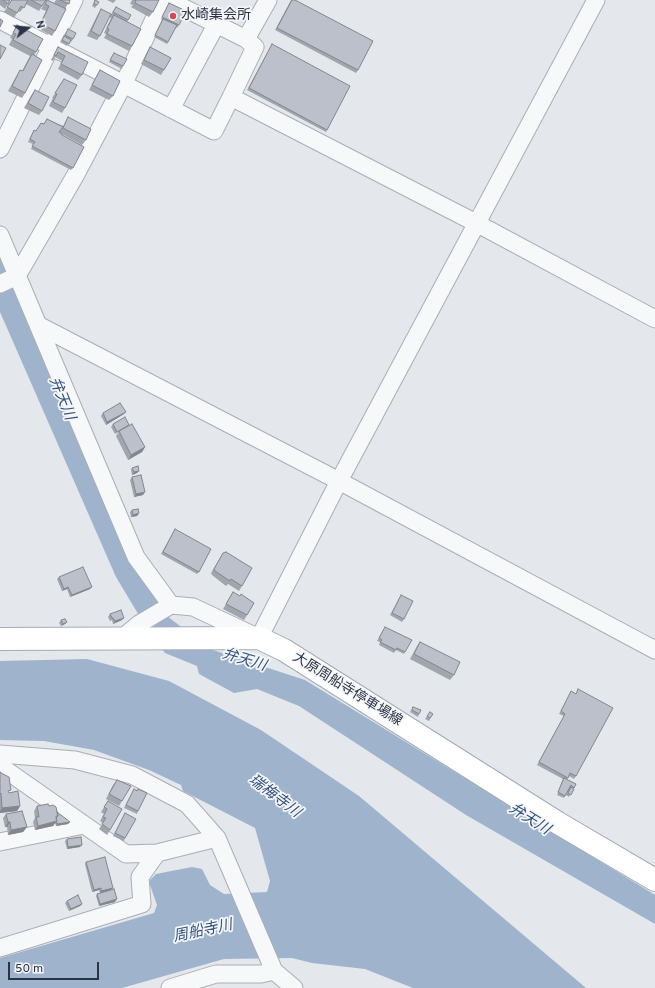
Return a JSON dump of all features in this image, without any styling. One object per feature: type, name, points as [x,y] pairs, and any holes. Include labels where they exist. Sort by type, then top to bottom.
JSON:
[{"type":"main road","name":"大原周船寺停車場線","points":[[0,639],[122,638],[144,631],[236,638],[259,638],[284,650],[558,823],[655,880]]},
{"type":"street","points":[[0,149],[74,0]]},
{"type":"street","points":[[0,284],[17,276],[75,176],[124,83],[163,0]]},
{"type":"street","points":[[0,20],[214,131],[255,47],[246,39],[168,0]]},
{"type":"street","points":[[246,39],[268,0]]},
{"type":"street","points":[[0,235],[136,557],[170,605],[193,607],[259,638],[339,481],[596,0]]},
{"type":"street","points":[[171,109],[216,25]]},
{"type":"street","points":[[231,97],[655,319]]},
{"type":"street","points":[[38,325],[339,481],[655,650]]},
{"type":"street","points":[[144,631],[170,605]]},
{"type":"street","points":[[0,754],[75,760],[132,775],[187,804],[217,838],[274,971],[294,988]]},
{"type":"street","points":[[0,766],[126,854],[157,853],[217,838]]},
{"type":"street","points":[[0,842],[84,825]]},
{"type":"street","points":[[0,948],[142,904],[140,877],[157,853]]},
{"type":"street","points":[[170,988],[216,974],[261,974],[274,971]]},
{"type":"water","name":"弁天川","points":[[0,258],[133,565],[167,616],[210,649],[305,680],[655,895],[655,924],[466,815],[299,706],[257,689],[234,693],[199,674],[197,666],[165,653],[146,627],[116,577],[0,312]]},
{"type":"water","points":[[87,659],[169,681],[261,730],[359,796],[586,988],[413,988],[365,969],[312,963],[292,958],[224,959],[122,988],[0,988],[0,958],[154,913],[157,905],[150,885],[150,880],[156,874],[192,867],[202,869],[210,885],[224,894],[267,892],[270,881],[255,828],[183,791],[181,785],[149,770],[94,750],[44,741],[0,740],[0,661]]},
{"type":"building","points":[[3,0],[10,0],[8,4]]},
{"type":"building","points":[[12,0],[28,0],[24,8],[21,6],[17,13],[7,7]]},
{"type":"building","points":[[31,0],[46,0],[42,6]]},
{"type":"building","points":[[47,0],[66,9],[55,31],[44,25],[45,22],[42,21],[49,6],[45,4]]},
{"type":"building","points":[[60,0],[70,0],[69,4]]},
{"type":"building","points":[[95,0],[99,2],[97,5],[94,4]]},
{"type":"building","points":[[135,0],[159,0],[153,12],[135,3]]},
{"type":"building","points":[[292,0],[295,0],[373,41],[358,70],[277,28]]},
{"type":"building","name":"水崎集会所","points":[[169,3],[186,11],[179,25],[162,17]]},
{"type":"building","points":[[116,7],[131,15],[128,20],[113,12]]},
{"type":"building","points":[[101,9],[111,14],[100,36],[91,31]]},
{"type":"building","points":[[114,15],[141,29],[132,46],[107,34],[109,29],[107,28]]},
{"type":"building","points":[[0,19],[3,21],[0,27]]},
{"type":"building","points":[[163,19],[177,25],[168,42],[155,35]]},
{"type":"building","points":[[17,25],[43,39],[36,52],[13,40],[16,34],[13,33]]},
{"type":"building","points":[[68,29],[76,33],[73,39],[65,35]]},
{"type":"building","points":[[64,36],[71,40],[69,44],[62,40]]},
{"type":"building","points":[[272,44],[350,86],[327,130],[249,88]]},
{"type":"building","points":[[0,45],[6,48],[0,59]]},
{"type":"building","points":[[58,47],[88,62],[82,75],[61,64],[65,56],[58,52],[56,56],[54,55]]},
{"type":"building","points":[[150,47],[171,58],[164,70],[144,60]]},
{"type":"building","points":[[114,53],[127,59],[123,66],[110,60]]},
{"type":"building","points":[[32,54],[42,60],[25,93],[12,86],[20,70],[23,71]]},
{"type":"building","points":[[100,70],[120,81],[113,96],[92,85]]},
{"type":"building","points":[[64,79],[77,85],[65,108],[53,102],[57,94],[55,93]]},
{"type":"building","points":[[35,90],[49,97],[42,111],[28,103]]},
{"type":"building","points":[[68,117],[91,129],[86,140],[63,128]]},
{"type":"building","points":[[47,119],[63,127],[59,132],[62,135],[84,147],[73,168],[32,146],[35,142],[30,139],[34,130],[36,131],[41,123],[44,124]]},
{"type":"building","points":[[120,403],[126,412],[107,422],[103,413]]},
{"type":"building","points":[[125,417],[129,425],[117,432],[113,424]]},
{"type":"building","points":[[132,424],[145,447],[131,455],[119,431]]},
{"type":"building","points":[[138,466],[139,471],[134,472],[132,468]]},
{"type":"building","points":[[141,475],[145,492],[136,494],[132,477]]},
{"type":"building","points":[[138,509],[139,513],[133,515],[132,510]]},
{"type":"building","points":[[175,529],[211,549],[199,572],[163,552]]},
{"type":"building","points":[[226,552],[252,568],[242,586],[231,579],[230,581],[214,569],[223,553]]},
{"type":"building","points":[[83,567],[92,587],[72,595],[68,587],[64,589],[59,577]]},
{"type":"building","points":[[233,592],[240,596],[241,594],[254,603],[247,615],[226,604]]},
{"type":"building","points":[[401,595],[413,601],[404,619],[392,613]]},
{"type":"building","points":[[121,610],[124,618],[115,621],[110,614]]},
{"type":"building","points":[[65,619],[67,622],[63,624],[61,620]]},
{"type":"building","points":[[385,627],[412,640],[405,652],[397,648],[396,650],[380,642],[382,640],[379,638]]},
{"type":"building","points":[[420,642],[460,662],[454,675],[414,654]]},
{"type":"building","points":[[578,689],[613,708],[576,776],[570,773],[568,778],[539,762],[565,714],[561,711],[571,691],[576,694]]},
{"type":"building","points":[[413,707],[421,710],[419,714],[412,710]]},
{"type":"building","points":[[430,712],[433,714],[430,718],[427,716]]},
{"type":"building","points":[[0,772],[9,777],[11,790],[8,791],[9,793],[18,791],[20,806],[2,808],[1,793],[0,794]]},
{"type":"building","points":[[564,778],[576,784],[574,788],[571,785],[565,796],[558,792]]},
{"type":"building","points":[[117,780],[131,786],[122,801],[109,794]]},
{"type":"building","points":[[571,787],[574,789],[571,795],[568,793]]},
{"type":"building","points":[[134,789],[147,793],[138,811],[126,805]]},
{"type":"building","points":[[108,801],[122,809],[110,830],[102,824],[106,818],[103,817],[107,809],[104,807]]},
{"type":"building","points":[[48,804],[49,806],[53,805],[56,807],[58,816],[56,816],[57,821],[38,826],[36,817],[39,817],[37,806]]},
{"type":"building","points":[[22,811],[27,827],[11,830],[10,822],[8,822],[6,814]]},
{"type":"building","points":[[57,812],[70,822],[57,824]]},
{"type":"building","points":[[125,813],[136,819],[125,838],[115,833]]},
{"type":"building","points":[[81,837],[82,845],[68,847],[67,839]]},
{"type":"building","points":[[105,857],[113,888],[101,891],[101,888],[94,890],[86,862]]},
{"type":"building","points":[[114,889],[117,899],[100,904],[97,894]]},
{"type":"building","points":[[78,895],[82,904],[71,909],[67,901]]},
{"type":"place","name":"水崎集会所","points":[[173,16]]},
{"type":"water label","name":"瑞梅寺川","points":[[274,797]]},
{"type":"water label","name":"周船寺川","points":[[203,932]]}]
